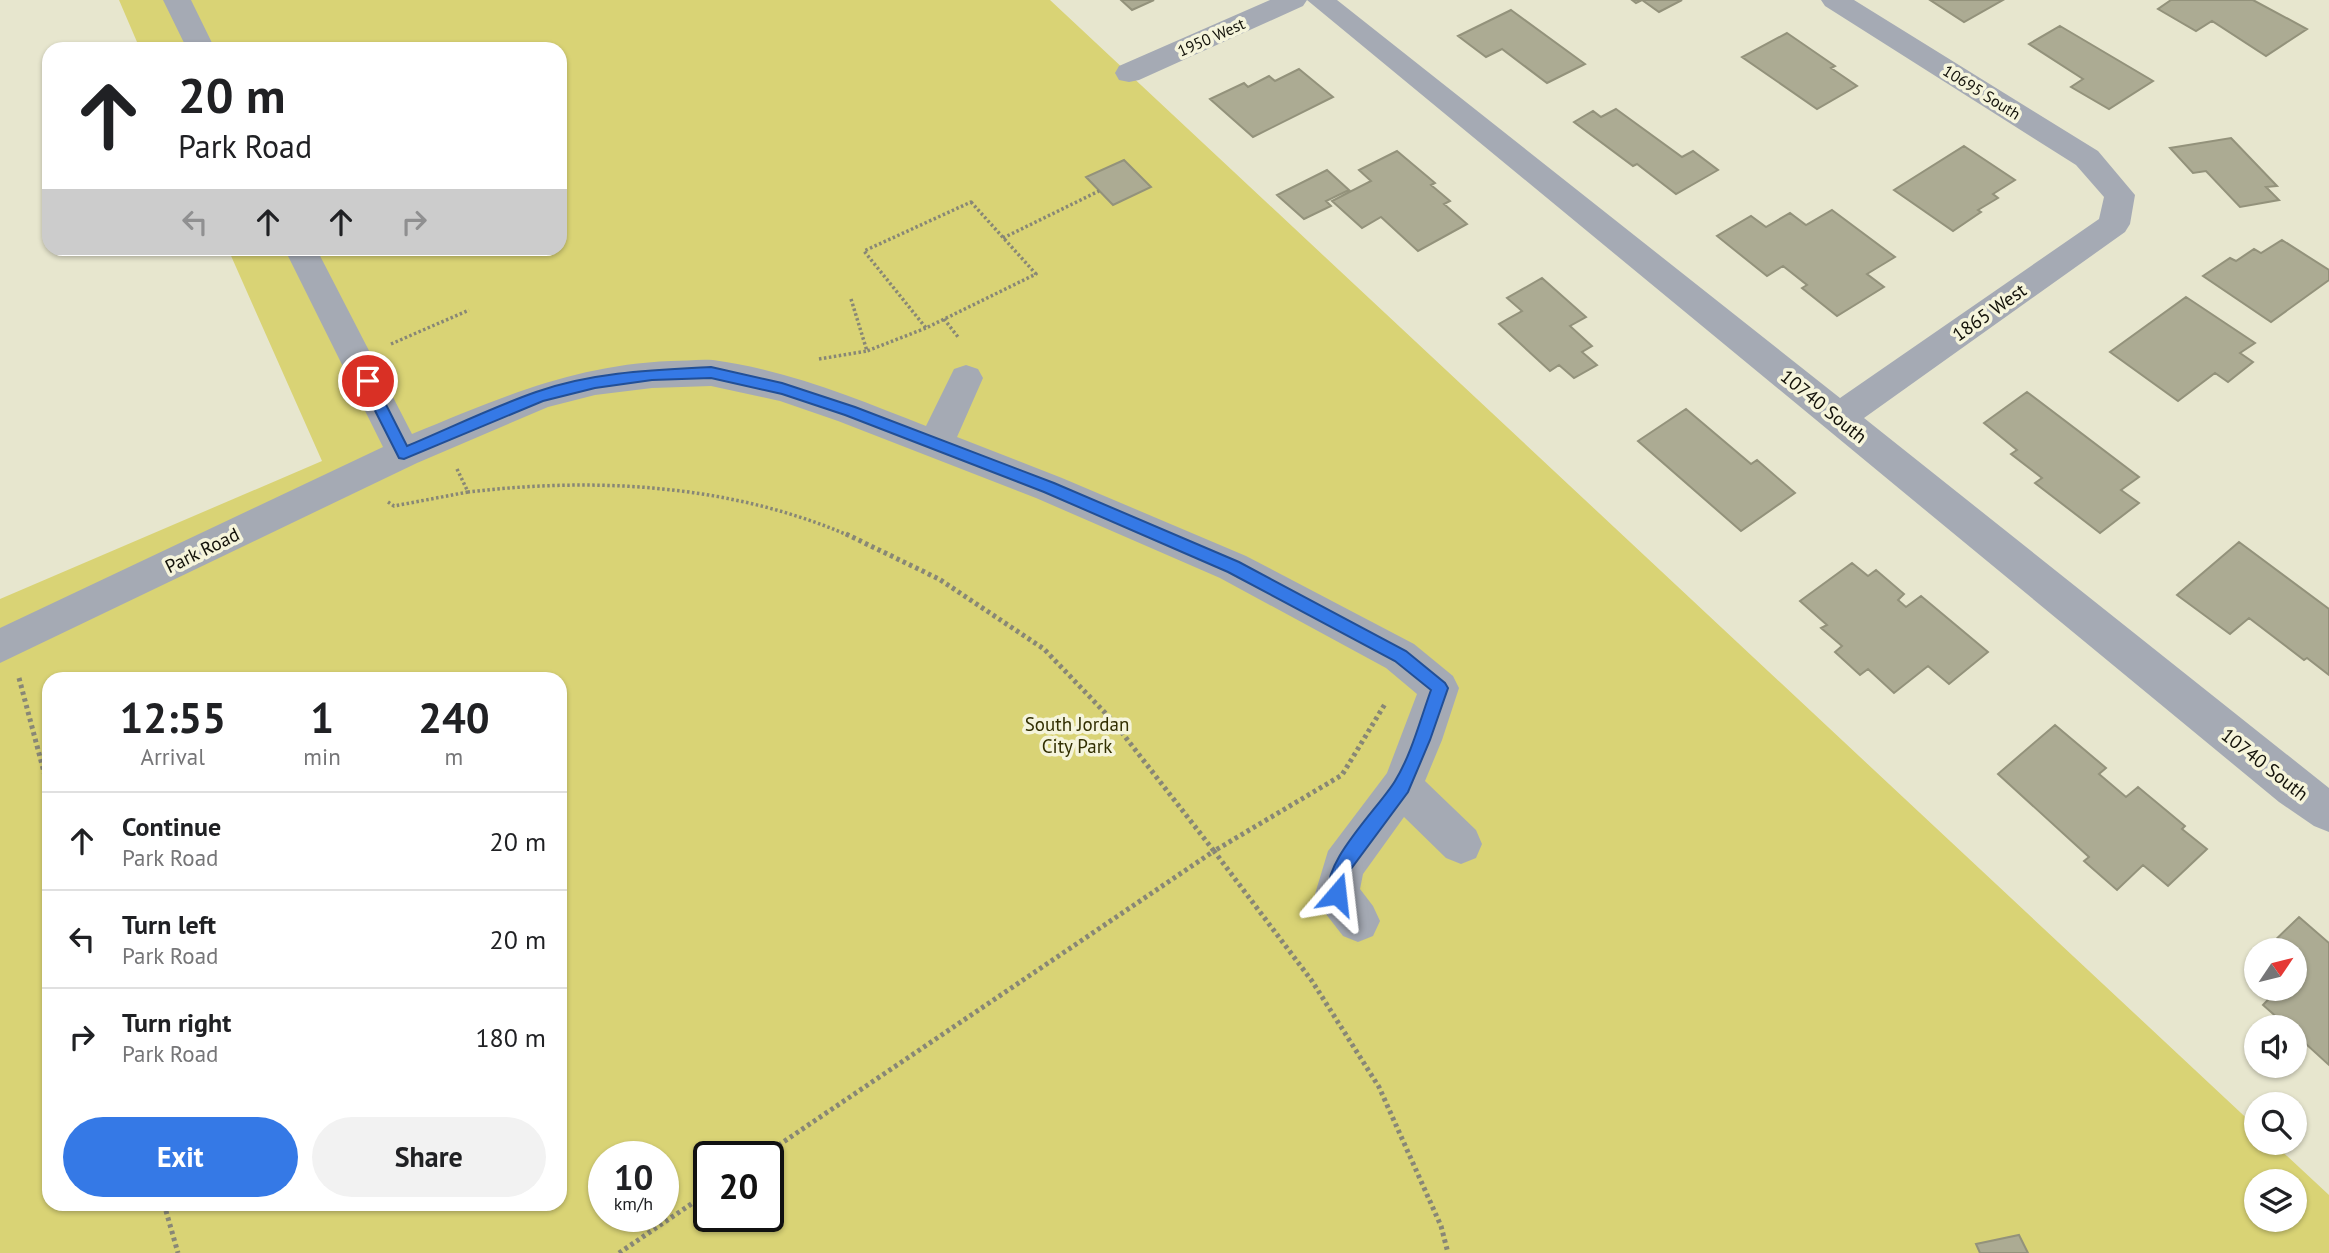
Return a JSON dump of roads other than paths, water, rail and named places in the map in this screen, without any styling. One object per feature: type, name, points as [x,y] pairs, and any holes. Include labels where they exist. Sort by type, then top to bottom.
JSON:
[{"type":"street","points":[[177,0],[198,42]]},
{"type":"street","name":"1950 West","points":[[1129,73],[1293,0]]},
{"type":"street","name":"10740 South","points":[[1320,0],[1839,417],[2294,789],[2329,812]]},
{"type":"street","name":"10695 South","points":[[1835,0],[2087,158],[2120,195]]},
{"type":"street","name":"1865 West","points":[[1839,417],[2114,224],[2120,195]]},
{"type":"street","points":[[304,256],[404,453]]},
{"type":"street","name":"Park Road","points":[[9,661],[404,453],[540,396],[595,382],[652,375],[711,373],[782,388],[1049,488],[1233,567],[1400,656],[1440,688],[1402,786]]},
{"type":"street","points":[[936,444],[966,378]]},
{"type":"street","points":[[1358,921],[1337,894],[1343,866],[1402,786],[1461,844]]},
{"type":"park label","name":"South Jordan City Park","points":[[1077,735]]}]
